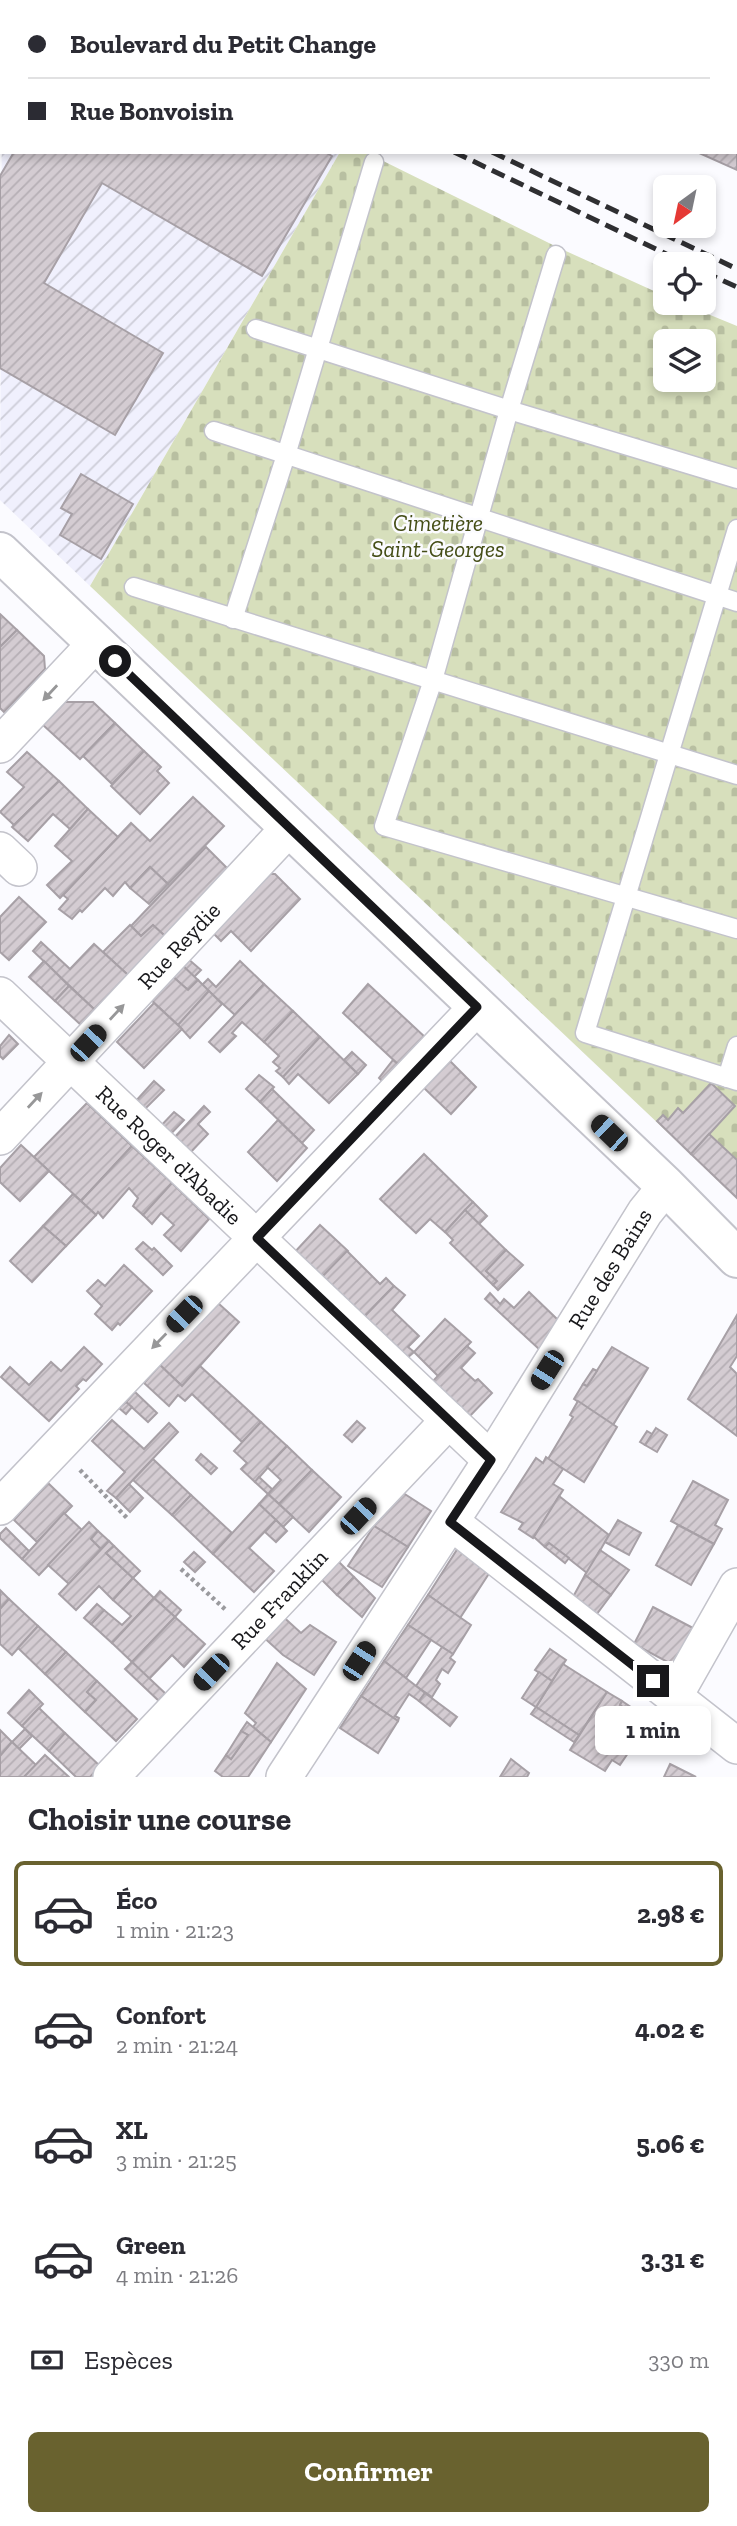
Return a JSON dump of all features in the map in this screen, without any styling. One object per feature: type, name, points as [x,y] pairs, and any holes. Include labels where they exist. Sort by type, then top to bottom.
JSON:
[{"type":"main road","points":[[0,552],[666,1186],[737,1258]]},
{"type":"street","points":[[0,746],[96,643]]},
{"type":"street","name":"Rue Reydie","points":[[0,1137],[289,828]]},
{"type":"street","name":"Rue Roger d'Abadie","points":[[0,995],[491,1460]]},
{"type":"street","points":[[0,1507],[477,1007]]},
{"type":"street","name":"Rue des Bains","points":[[284,1777],[491,1460],[645,1213],[666,1186]]},
{"type":"street","name":"Rue Franklin","points":[[117,1775],[449,1420]]},
{"type":"street","points":[[450,1522],[737,1746]]},
{"type":"street","points":[[674,1697],[737,1586]]},
{"type":"lane","points":[[233,619],[286,455],[374,162]]},
{"type":"lane","points":[[556,255],[433,680],[384,826],[737,929]]},
{"type":"lane","points":[[256,329],[737,480]]},
{"type":"lane","points":[[214,431],[737,602]]},
{"type":"lane","points":[[737,529],[585,1033],[732,1080],[737,1046]]},
{"type":"lane","points":[[134,587],[737,775]]},
{"type":"path","points":[[57,1447],[129,1520]]},
{"type":"path","points":[[181,1569],[249,1631]]},
{"type":"shaded area","points":[[2,154],[339,154],[90,586],[0,500]]},
{"type":"green space","name":"Cimetière Saint-Georges","points":[[339,154],[369,154],[557,247],[653,291],[653,315],[710,315],[737,326],[737,1198],[90,586]]},
{"type":"building","points":[[13,154],[332,156],[262,276],[102,183],[44,283],[163,353],[115,435],[0,368],[0,176]]},
{"type":"building","points":[[701,154],[737,154],[737,170]]},
{"type":"building","points":[[81,474],[133,504],[101,559],[60,535],[72,514],[61,508]]},
{"type":"building","points":[[0,614],[17,630],[0,647]]},
{"type":"building","points":[[17,630],[44,656],[45,669],[4,712],[0,708],[0,647]]},
{"type":"building","points":[[65,702],[93,702],[115,723],[80,759],[43,725]]},
{"type":"building","points":[[115,723],[144,751],[112,784],[83,756]]},
{"type":"building","points":[[144,751],[161,767],[157,771],[169,783],[140,814],[111,786]]},
{"type":"building","points":[[27,752],[59,781],[14,825],[0,812],[24,787],[7,772]]},
{"type":"building","points":[[59,781],[88,809],[70,829],[53,814],[28,841],[12,827]]},
{"type":"building","points":[[193,797],[224,826],[168,884],[150,867],[130,888],[125,882],[113,896],[105,888],[72,919],[59,909],[68,899],[63,895],[131,823],[150,841]]},
{"type":"building","points":[[88,809],[118,837],[60,898],[47,885],[72,861],[55,846]]},
{"type":"building","points":[[206,847],[228,869],[165,936],[153,925],[141,936],[131,926]]},
{"type":"building","points":[[150,867],[168,884],[149,904],[130,888]]},
{"type":"building","points":[[267,874],[275,874],[300,899],[251,951],[231,931],[221,941],[212,932]]},
{"type":"building","points":[[19,897],[46,922],[9,960],[0,952],[0,917]]},
{"type":"building","points":[[130,925],[141,936],[153,925],[165,936],[128,975],[103,952]]},
{"type":"building","points":[[41,942],[70,969],[94,944],[128,975],[95,1010],[33,951]]},
{"type":"building","points":[[187,958],[201,970],[194,977],[181,964]]},
{"type":"building","points":[[44,961],[69,986],[55,1001],[29,977]]},
{"type":"building","points":[[240,961],[264,984],[235,1015],[202,985],[208,979],[216,987]]},
{"type":"building","points":[[181,964],[198,980],[188,990],[171,975]]},
{"type":"building","points":[[171,975],[188,990],[198,980],[209,991],[178,1025],[149,998]]},
{"type":"building","points":[[264,984],[293,1011],[264,1042],[242,1022],[232,1033],[236,1036],[220,1052],[209,1042]]},
{"type":"building","points":[[368,984],[426,1038],[400,1066],[343,1013]]},
{"type":"building","points":[[69,986],[95,1010],[81,1025],[55,1001]]},
{"type":"building","points":[[209,991],[222,1004],[190,1038],[178,1025]]},
{"type":"building","points":[[154,1003],[182,1029],[144,1068],[117,1042]]},
{"type":"building","points":[[293,1011],[320,1037],[283,1077],[276,1071],[280,1068],[273,1062],[279,1056],[264,1042]]},
{"type":"building","points":[[9,1035],[18,1044],[3,1059],[0,1056],[0,1046]]},
{"type":"building","points":[[320,1037],[358,1074],[329,1103],[298,1074],[289,1084],[283,1077]]},
{"type":"building","points":[[352,1052],[366,1065],[358,1074],[344,1060]]},
{"type":"building","points":[[448,1059],[476,1087],[451,1114],[423,1087]]},
{"type":"building","points":[[393,1060],[400,1066],[384,1083],[379,1078]]},
{"type":"building","points":[[259,1075],[274,1087],[260,1102],[246,1089]]},
{"type":"building","points":[[154,1081],[164,1090],[144,1110],[135,1102]]},
{"type":"building","points":[[711,1083],[735,1106],[691,1154],[657,1121],[663,1115],[668,1120],[678,1108],[683,1113]]},
{"type":"building","points":[[272,1089],[314,1130],[302,1143],[260,1102]]},
{"type":"building","points":[[87,1103],[132,1146],[81,1201],[34,1157]]},
{"type":"building","points":[[204,1106],[210,1112],[198,1124],[208,1134],[187,1156],[171,1141]]},
{"type":"building","points":[[174,1112],[184,1120],[167,1138],[157,1130]]},
{"type":"building","points":[[278,1120],[307,1148],[277,1181],[248,1152]]},
{"type":"building","points":[[709,1134],[737,1160],[737,1198],[691,1154]]},
{"type":"building","points":[[21,1145],[49,1171],[20,1201],[0,1182],[0,1168]]},
{"type":"building","points":[[132,1146],[172,1183],[143,1215],[133,1206],[138,1198],[129,1188],[103,1218],[98,1212],[96,1215],[81,1201]]},
{"type":"building","points":[[424,1154],[473,1202],[445,1232],[430,1219],[416,1233],[380,1199]]},
{"type":"building","points":[[172,1183],[209,1219],[181,1251],[164,1235],[174,1225],[161,1213],[152,1224],[143,1215]]},
{"type":"building","points":[[73,1194],[96,1215],[66,1246],[43,1226]]},
{"type":"building","points":[[473,1202],[487,1216],[479,1224],[465,1210]]},
{"type":"building","points":[[465,1210],[506,1250],[486,1271],[497,1281],[493,1285],[450,1243],[453,1240],[445,1232]]},
{"type":"building","points":[[320,1225],[348,1251],[320,1279],[293,1254]]},
{"type":"building","points":[[43,1226],[66,1246],[32,1282],[10,1261]]},
{"type":"building","points":[[143,1242],[152,1250],[154,1248],[172,1266],[163,1275],[136,1249]]},
{"type":"building","points":[[506,1250],[523,1265],[498,1290],[493,1285],[497,1281],[486,1271]]},
{"type":"building","points":[[347,1251],[380,1284],[386,1278],[394,1286],[362,1319],[320,1279]]},
{"type":"building","points":[[124,1265],[152,1291],[112,1330],[95,1314],[102,1306],[87,1291],[98,1280],[105,1286]]},
{"type":"building","points":[[394,1286],[405,1295],[392,1310],[419,1336],[408,1347],[414,1352],[405,1360],[362,1319]]},
{"type":"building","points":[[529,1292],[559,1321],[540,1350],[485,1299],[490,1293],[500,1304],[504,1299],[514,1308]]},
{"type":"building","points":[[218,1303],[239,1322],[182,1386],[160,1365]]},
{"type":"building","points":[[737,1315],[737,1356],[730,1367],[737,1374],[737,1436],[688,1399]]},
{"type":"building","points":[[445,1319],[471,1342],[438,1376],[414,1352]]},
{"type":"building","points":[[467,1346],[475,1353],[461,1368],[475,1381],[478,1379],[492,1393],[467,1419],[432,1382]]},
{"type":"building","points":[[84,1347],[102,1364],[86,1381],[83,1379],[76,1386],[79,1389],[49,1421],[1,1377],[10,1367],[29,1385],[51,1362],[61,1371]]},
{"type":"building","points":[[612,1347],[648,1368],[613,1425],[574,1399],[583,1384],[587,1386]]},
{"type":"building","points":[[160,1365],[182,1386],[200,1366],[261,1422],[242,1442],[192,1394],[185,1401],[178,1395],[169,1406],[144,1383]]},
{"type":"building","points":[[593,1369],[597,1371],[587,1386],[583,1384]]},
{"type":"building","points":[[135,1392],[157,1413],[148,1422],[126,1402]]},
{"type":"building","points":[[578,1401],[617,1427],[584,1482],[548,1459],[573,1417],[570,1415]]},
{"type":"building","points":[[126,1402],[132,1407],[126,1414],[119,1408]]},
{"type":"building","points":[[112,1420],[144,1449],[169,1423],[178,1432],[116,1498],[107,1491],[125,1472],[92,1441]]},
{"type":"building","points":[[357,1421],[365,1428],[352,1442],[344,1435]]},
{"type":"building","points":[[261,1422],[287,1446],[255,1482],[241,1469],[247,1463],[234,1451]]},
{"type":"building","points":[[656,1428],[667,1435],[657,1452],[645,1445]]},
{"type":"building","points":[[647,1431],[652,1434],[645,1445],[640,1442]]},
{"type":"building","points":[[287,1446],[312,1470],[279,1504],[268,1494],[281,1480],[267,1467]]},
{"type":"building","points":[[201,1454],[217,1468],[211,1474],[196,1460]]},
{"type":"building","points":[[546,1457],[563,1469],[553,1484],[563,1490],[533,1538],[519,1529],[523,1523],[501,1512],[536,1458],[543,1463]]},
{"type":"building","points":[[153,1459],[191,1495],[172,1515],[133,1480]]},
{"type":"building","points":[[312,1470],[341,1497],[309,1532],[279,1504]]},
{"type":"building","points":[[259,1477],[272,1489],[268,1494],[255,1482]]},
{"type":"building","points":[[693,1481],[728,1500],[715,1525],[722,1529],[714,1544],[671,1521]]},
{"type":"building","points":[[48,1483],[72,1506],[37,1542],[14,1520]]},
{"type":"building","points":[[129,1484],[143,1498],[130,1512],[116,1498]]},
{"type":"building","points":[[397,1489],[431,1511],[408,1547],[374,1526]]},
{"type":"building","points":[[268,1494],[293,1517],[283,1527],[259,1504]]},
{"type":"building","points":[[191,1495],[232,1533],[213,1554],[172,1515]]},
{"type":"building","points":[[559,1496],[609,1535],[587,1573],[549,1543],[545,1547],[534,1537]]},
{"type":"building","points":[[259,1504],[276,1520],[249,1548],[274,1571],[254,1592],[213,1554]]},
{"type":"building","points":[[64,1513],[82,1530],[39,1575],[22,1559]]},
{"type":"building","points":[[276,1520],[287,1531],[276,1542],[265,1532]]},
{"type":"building","points":[[618,1520],[641,1533],[629,1555],[605,1542]]},
{"type":"building","points":[[89,1522],[98,1531],[91,1539],[101,1549],[69,1584],[48,1565]]},
{"type":"building","points":[[678,1525],[714,1544],[691,1585],[656,1565]]},
{"type":"building","points":[[374,1526],[408,1547],[382,1587],[348,1566]]},
{"type":"building","points":[[6,1528],[29,1551],[22,1559],[0,1538]]},
{"type":"building","points":[[98,1531],[109,1541],[101,1549],[91,1539]]},
{"type":"building","points":[[109,1541],[114,1546],[106,1553],[133,1578],[113,1600],[99,1586],[76,1610],[59,1594]]},
{"type":"building","points":[[549,1543],[569,1558],[565,1563],[545,1547]]},
{"type":"building","points":[[114,1546],[140,1571],[133,1578],[106,1553]]},
{"type":"building","points":[[458,1548],[490,1572],[460,1618],[428,1595]]},
{"type":"building","points":[[600,1550],[629,1570],[611,1595],[585,1575]]},
{"type":"building","points":[[194,1552],[205,1562],[195,1572],[184,1562]]},
{"type":"building","points":[[335,1558],[354,1577],[337,1595],[318,1576]]},
{"type":"building","points":[[585,1575],[611,1595],[596,1615],[573,1597]]},
{"type":"building","points":[[354,1577],[375,1598],[362,1617],[337,1595]]},
{"type":"building","points":[[133,1578],[154,1598],[112,1643],[91,1624],[104,1610],[122,1625],[131,1616],[113,1600]]},
{"type":"building","points":[[0,1590],[9,1599],[0,1609]]},
{"type":"building","points":[[160,1591],[181,1610],[175,1617],[154,1598]]},
{"type":"building","points":[[428,1595],[471,1625],[453,1654],[408,1625]]},
{"type":"building","points":[[154,1598],[175,1617],[132,1662],[112,1643]]},
{"type":"building","points":[[9,1599],[38,1626],[12,1655],[0,1644],[0,1609]]},
{"type":"building","points":[[97,1604],[104,1610],[91,1624],[84,1618]]},
{"type":"building","points":[[653,1607],[693,1628],[673,1665],[634,1644]]},
{"type":"building","points":[[279,1613],[301,1633],[310,1625],[336,1642],[314,1675],[283,1655],[260,1634]]},
{"type":"building","points":[[175,1617],[205,1644],[184,1667],[172,1655],[149,1679],[132,1662]]},
{"type":"building","points":[[408,1625],[431,1640],[406,1678],[384,1661]]},
{"type":"building","points":[[38,1626],[66,1652],[45,1674],[18,1648]]},
{"type":"building","points":[[442,1647],[453,1654],[450,1658],[455,1662],[448,1673],[442,1669],[436,1680],[440,1684],[432,1697],[416,1686]]},
{"type":"building","points":[[550,1649],[566,1660],[552,1681],[535,1670]]},
{"type":"building","points":[[66,1652],[97,1681],[87,1692],[96,1700],[85,1712],[45,1674]]},
{"type":"building","points":[[384,1661],[425,1693],[419,1701],[409,1694],[395,1716],[399,1718],[398,1721],[361,1696]]},
{"type":"building","points":[[132,1662],[167,1695],[160,1702],[125,1669]]},
{"type":"building","points":[[277,1663],[306,1689],[271,1742],[253,1727],[256,1723],[245,1713]]},
{"type":"building","points":[[563,1664],[607,1692],[579,1735],[536,1707]]},
{"type":"building","points":[[539,1672],[552,1681],[536,1707],[522,1698]]},
{"type":"building","points":[[97,1681],[137,1719],[116,1741],[85,1712],[96,1700],[87,1692]]},
{"type":"building","points":[[29,1690],[43,1704],[22,1726],[8,1713]]},
{"type":"building","points":[[607,1692],[622,1701],[620,1705],[635,1715],[638,1712],[651,1719],[620,1765],[612,1760],[605,1771],[570,1750]]},
{"type":"building","points":[[425,1693],[457,1717],[450,1726],[419,1701]]},
{"type":"building","points":[[361,1696],[398,1721],[378,1753],[340,1728]]},
{"type":"building","points":[[622,1701],[638,1712],[635,1715],[620,1705]]},
{"type":"building","points":[[536,1707],[579,1735],[574,1742],[531,1714]]},
{"type":"building","points":[[39,1708],[65,1733],[49,1751],[22,1726]]},
{"type":"building","points":[[651,1719],[665,1728],[654,1744],[641,1735]]},
{"type":"building","points":[[247,1722],[271,1742],[248,1777],[223,1777],[215,1771],[226,1755],[231,1759],[248,1735],[241,1731]]},
{"type":"building","points":[[25,1729],[32,1736],[19,1749],[12,1742]]},
{"type":"building","points":[[0,1730],[12,1742],[0,1756]]},
{"type":"building","points":[[241,1731],[248,1735],[231,1759],[226,1755]]},
{"type":"building","points":[[65,1733],[100,1766],[90,1777],[76,1777],[49,1751]]},
{"type":"building","points":[[12,1742],[36,1765],[24,1777],[0,1777],[0,1756]]},
{"type":"building","points":[[45,1755],[69,1777],[24,1777]]},
{"type":"building","points":[[511,1759],[529,1773],[527,1777],[500,1777]]},
{"type":"building","points":[[670,1764],[696,1777],[664,1777]]},
{"type":"railway","points":[[458,154],[662,252]]},
{"type":"railway","points":[[496,154],[737,269]]},
{"type":"railway","points":[[716,277],[737,287]]},
{"type":"route","points":[[115,661],[477,1007],[257,1238],[491,1460],[450,1522],[653,1681]]}]
